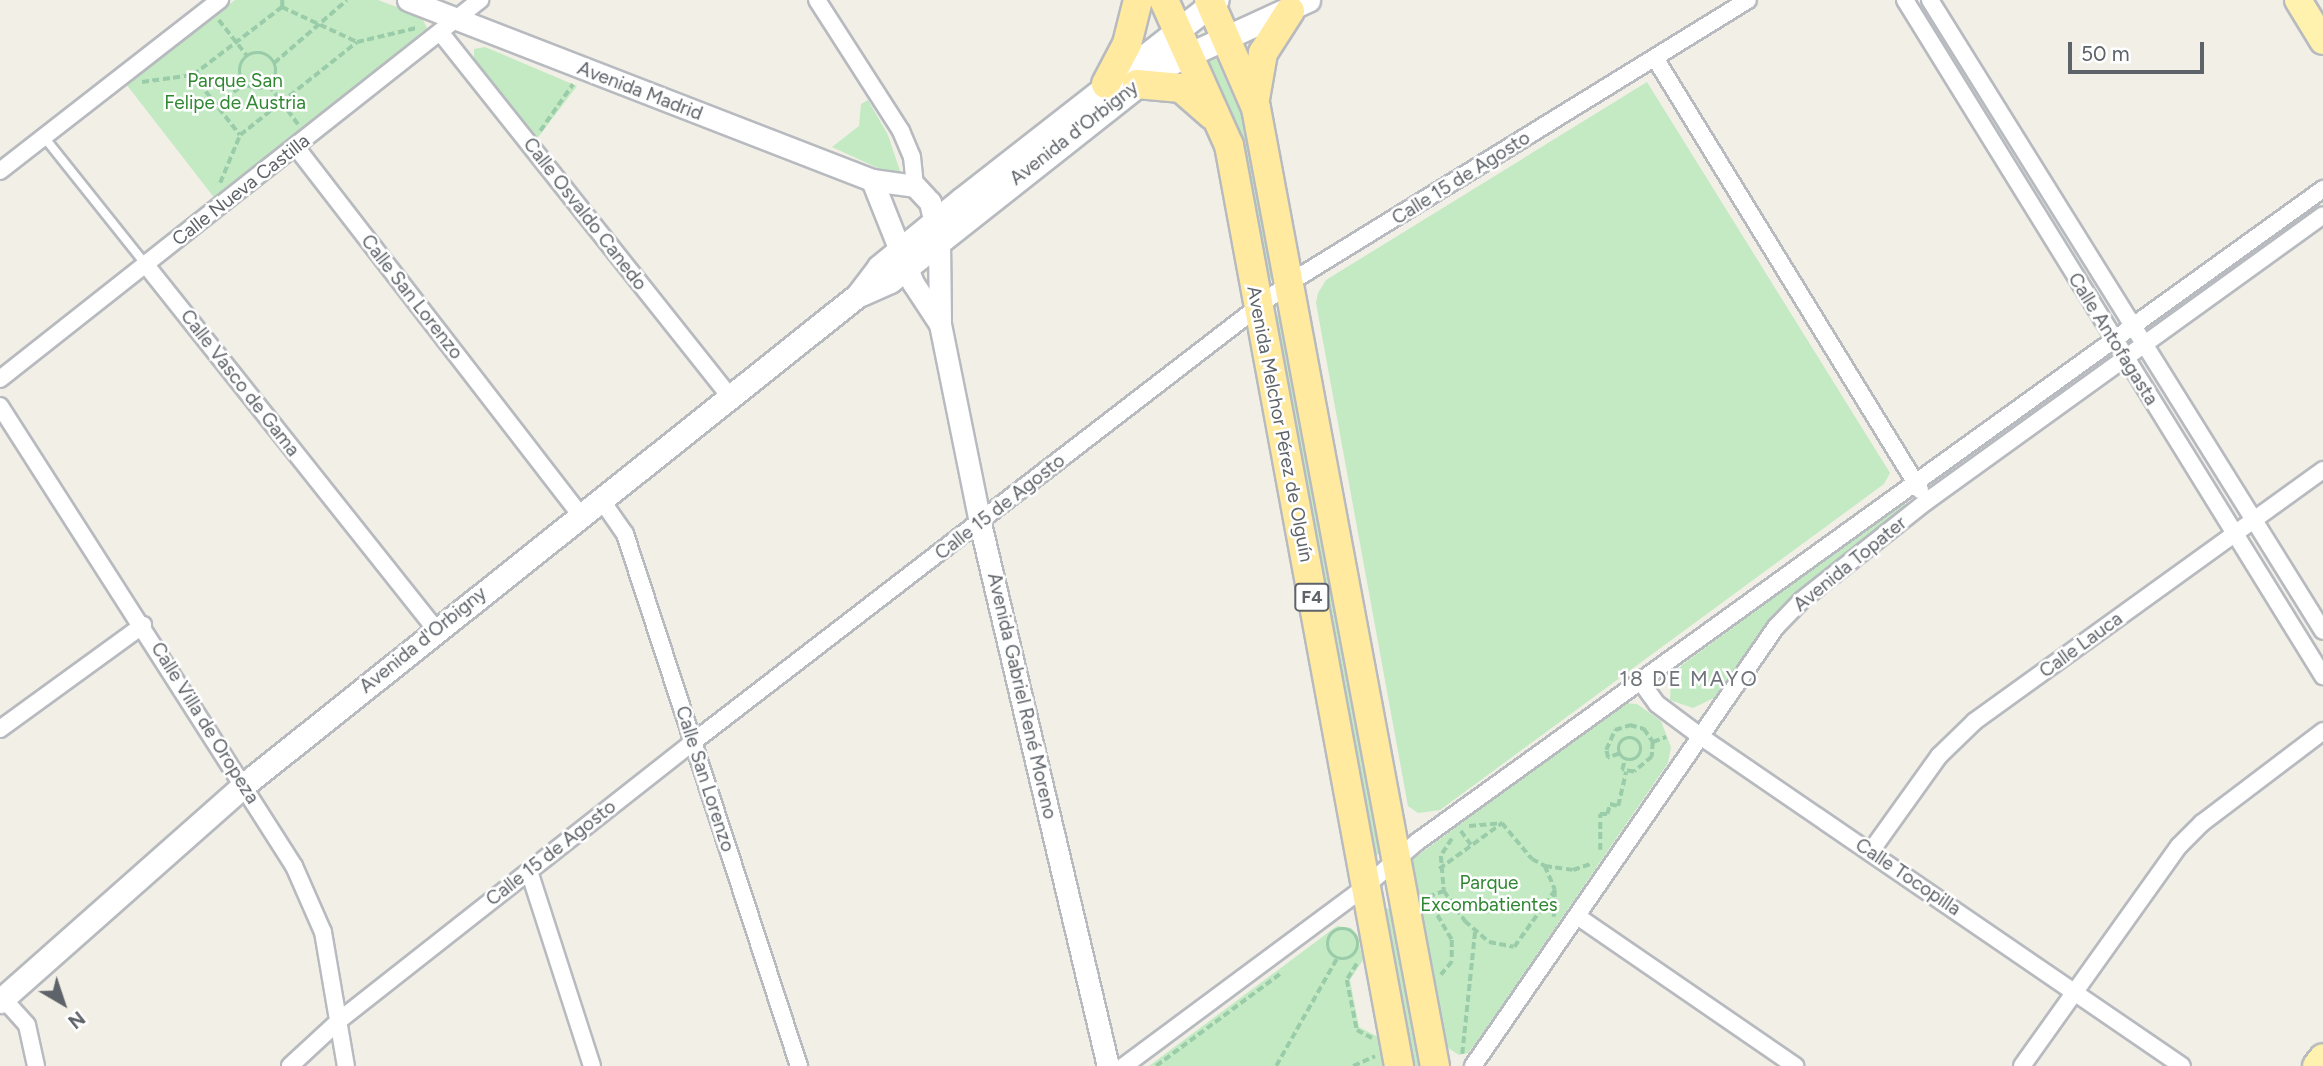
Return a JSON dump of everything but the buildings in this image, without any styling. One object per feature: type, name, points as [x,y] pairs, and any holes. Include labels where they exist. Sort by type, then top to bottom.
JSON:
[{"type":"highway","points":[[1106,84],[1127,44],[1138,0]]},
{"type":"highway","name":"Avenida Melchor Pérez de Olguín","points":[[1164,0],[1224,127],[1366,886],[1388,1060]]},
{"type":"highway","name":"Avenida Melchor Pérez de Olguín","points":[[1212,1],[1256,108],[1435,1066]]},
{"type":"highway","points":[[1256,108],[1263,53],[1299,6]]},
{"type":"highway","points":[[1138,84],[1181,88],[1224,127]]},
{"type":"main road","points":[[2298,0],[2323,41]]},
{"type":"main road","name":"Avenida d'Orbigny","points":[[1,998],[245,784],[600,498],[903,259],[1106,84],[1212,1]]},
{"type":"main road","name":"Avenida d'Orbigny","points":[[938,230],[1138,84],[1190,54],[1299,6]]},
{"type":"main road","points":[[2316,1066],[2323,1057]]},
{"type":"street","points":[[0,171],[220,0]]},
{"type":"street","name":"Avenida Madrid","points":[[408,0],[440,26],[872,180],[915,186]]},
{"type":"street","name":"Calle Nueva Castilla","points":[[0,379],[296,147],[440,26],[480,0]]},
{"type":"street","points":[[817,0],[901,131],[912,157],[915,186],[930,202],[938,230]]},
{"type":"street","name":"Calle 15 de Agosto","points":[[290,1066],[341,1019],[693,742],[1289,283],[1748,0]]},
{"type":"street","name":"Calle Antofagasta","points":[[1905,0],[2323,676]]},
{"type":"street","name":"Calle Antofagasta","points":[[1930,0],[2323,631]]},
{"type":"street","name":"Calle Osvaldo Canedo","points":[[440,26],[730,396]]},
{"type":"street","points":[[1655,58],[1927,501]]},
{"type":"street","name":"Calle San Lorenzo","points":[[296,147],[580,514]]},
{"type":"street","points":[[872,180],[903,259]]},
{"type":"street","name":"Avenida Topater","points":[[1124,1066],[1366,886],[1395,858],[2132,323],[2323,189]]},
{"type":"street","name":"Avenida Topater","points":[[1468,1061],[1577,916],[1776,627],[1802,600],[1927,501],[2323,215]]},
{"type":"street","name":"Avenida Gabriel René Moreno","points":[[938,230],[940,324],[980,523],[1108,1066]]},
{"type":"street","name":"Avenida Gabriel René Moreno","points":[[903,259],[940,324]]},
{"type":"street","name":"Calle Vasco de Gama","points":[[146,265],[436,630]]},
{"type":"street","name":"Calle Villa de Oropeza","points":[[0,406],[245,784],[309,896],[323,932],[341,1019],[346,1066]]},
{"type":"street","name":"Calle Lauca","points":[[1871,851],[1939,756],[1975,722],[2323,470]]},
{"type":"street","name":"Calle San Lorenzo","points":[[600,498],[625,534],[799,1066]]},
{"type":"street","points":[[0,729],[143,625]]},
{"type":"street","name":"Calle Tocopilla","points":[[1641,681],[1657,704],[1700,736],[2182,1066]]},
{"type":"street","points":[[2022,1066],[2179,846],[2202,823],[2323,731]]},
{"type":"street","points":[[529,871],[592,1066]]},
{"type":"street","points":[[1577,916],[1795,1066]]},
{"type":"street","points":[[1,998],[27,1025],[36,1066]]},
{"type":"lane","name":"Calle Vasco de Gama","points":[[44,137],[146,265]]},
{"type":"path","points":[[282,0],[282,8]]},
{"type":"path","points":[[274,63],[347,0]]},
{"type":"path","points":[[282,8],[357,42]]},
{"type":"path","points":[[135,83],[192,75],[282,8]]},
{"type":"path","points":[[217,19],[248,57]]},
{"type":"path","points":[[216,194],[240,135],[357,42],[440,26]]},
{"type":"path","points":[[260,53],[274,63],[276,75],[270,85],[253,89],[245,83],[241,72],[248,57],[260,53]]},
{"type":"path","points":[[192,75],[240,135]]},
{"type":"path","points":[[217,105],[245,83]]},
{"type":"path","points":[[535,137],[573,84]]},
{"type":"path","points":[[270,85],[301,128]]},
{"type":"path","points":[[1619,754],[1608,758],[1607,743],[1622,726],[1644,729],[1653,742],[1647,764],[1626,772]]},
{"type":"path","points":[[1653,742],[1666,737]]},
{"type":"path","points":[[1619,754],[1623,739],[1637,740],[1639,756],[1625,759]]},
{"type":"path","points":[[1619,754],[1625,759]]},
{"type":"path","points":[[1625,759],[1622,770],[1626,772]]},
{"type":"path","points":[[1555,890],[1514,947],[1489,942],[1475,931],[1444,891],[1439,869],[1441,856],[1460,830],[1479,822],[1502,823],[1532,859],[1545,866],[1573,870],[1596,861],[1603,835],[1600,814],[1607,814],[1610,804],[1618,806],[1626,772]]},
{"type":"path","points":[[1439,869],[1502,823]]},
{"type":"path","points":[[1460,830],[1471,846]]},
{"type":"path","points":[[1545,866],[1555,890],[1554,923]]},
{"type":"path","points":[[1421,896],[1428,897],[1444,891]]},
{"type":"path","points":[[1428,897],[1444,922],[1455,952],[1452,962],[1437,979]]},
{"type":"path","points":[[1320,944],[1331,936],[1348,931],[1358,946],[1361,959],[1347,980],[1357,1030],[1374,1039],[1388,1060]]},
{"type":"path","points":[[1468,1061],[1475,931]]},
{"type":"path","points":[[1331,936],[1330,950],[1337,958]]},
{"type":"path","points":[[1337,958],[1350,957],[1358,946]]},
{"type":"path","points":[[1276,1066],[1337,958]]},
{"type":"path","points":[[1156,1066],[1287,968]]},
{"type":"path","points":[[1353,1066],[1388,1060]]},
{"type":"path","points":[[1379,1066],[1388,1060]]},
{"type":"green space","name":"Parque San Felipe de Austria","points":[[235,0],[378,0],[421,16],[427,28],[216,200],[126,84]]},
{"type":"green space","points":[[485,47],[577,86],[536,140],[474,60],[474,49]]},
{"type":"green space","points":[[1215,56],[1245,124],[1275,278],[1267,279],[1238,125],[1208,59]]},
{"type":"green space","points":[[1647,82],[1890,473],[1884,484],[1440,810],[1418,813],[1408,806],[1316,303],[1318,293],[1326,280]]},
{"type":"green space","points":[[868,100],[888,135],[901,174],[893,175],[832,147],[859,126],[861,104]]},
{"type":"green space","points":[[1282,314],[1381,854],[1374,855],[1275,315]]},
{"type":"green space","points":[[1904,502],[1908,507],[1807,587],[1760,637],[1716,697],[1693,708],[1670,700],[1671,677],[1682,665]]},
{"type":"green space","name":"Parque Excombatientes","points":[[1624,703],[1637,704],[1661,721],[1671,747],[1668,763],[1476,1043],[1468,1053],[1459,1055],[1445,1046],[1411,872],[1413,859]]},
{"type":"green space","points":[[1391,908],[1420,1066],[1413,1066],[1384,909]]},
{"type":"green space","points":[[1337,926],[1351,928],[1357,935],[1363,960],[1350,980],[1359,1027],[1378,1037],[1383,1066],[1149,1066]]},
{"type":"district","name":"18 DE MAYO","points":[[1689,679]]}]
